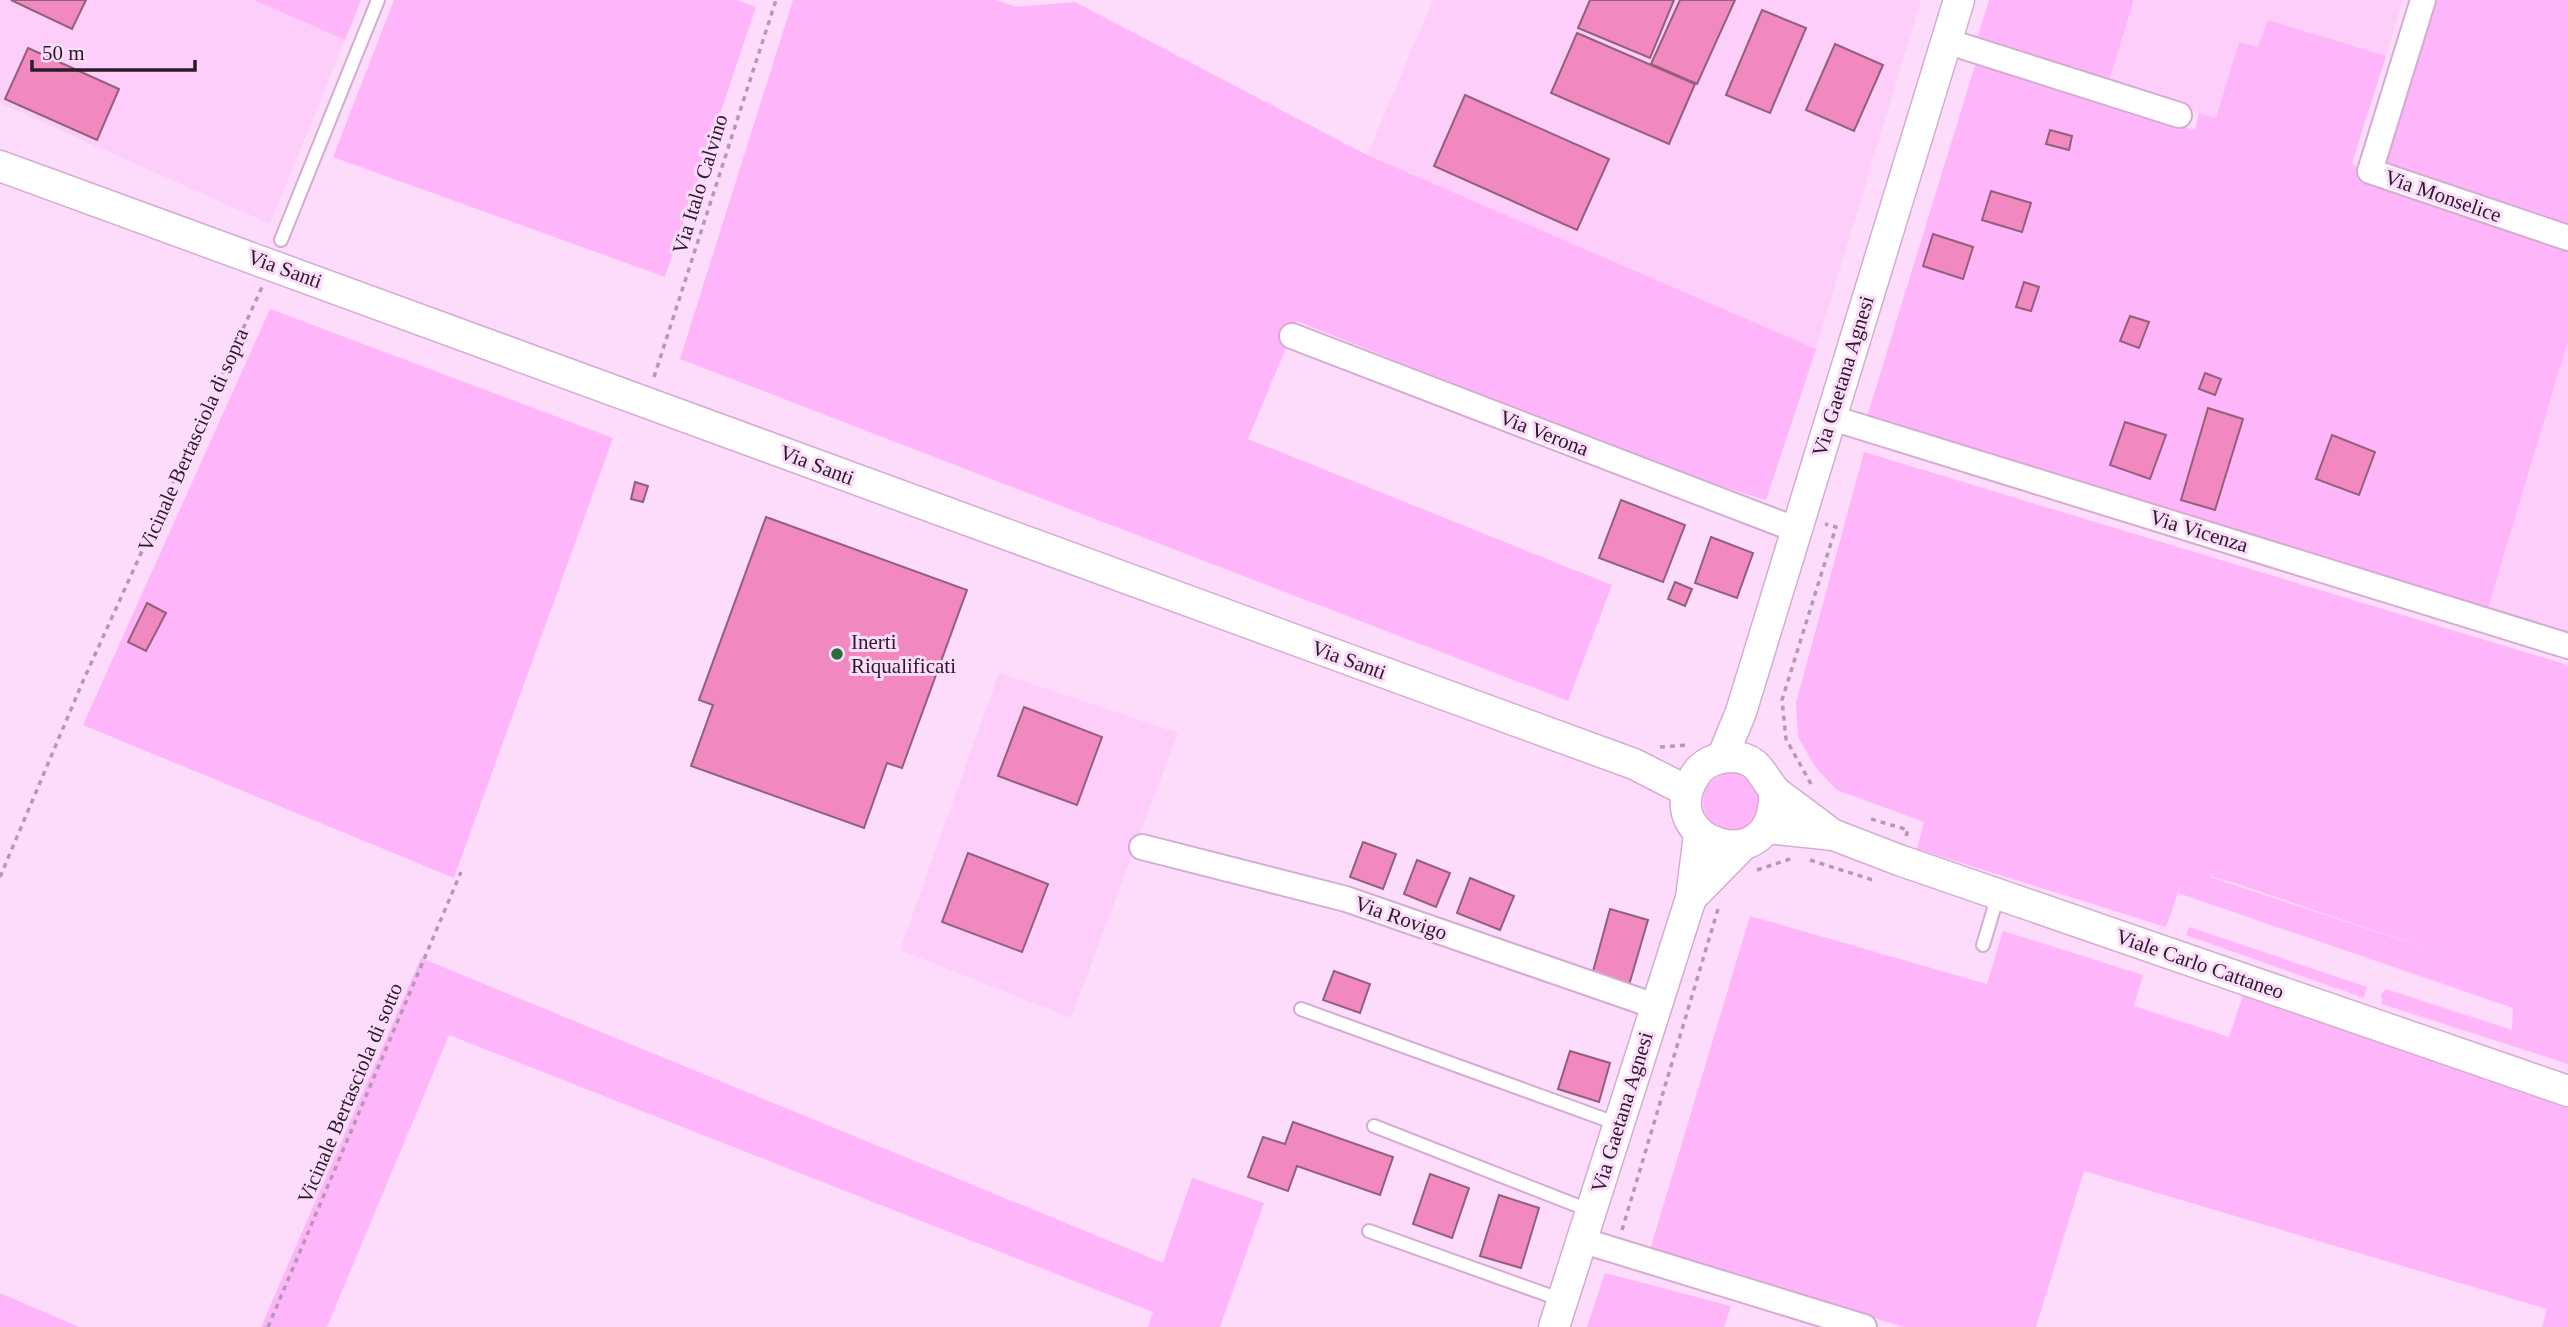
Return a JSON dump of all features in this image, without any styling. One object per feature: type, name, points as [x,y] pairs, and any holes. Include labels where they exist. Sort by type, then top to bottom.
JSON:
[{"type":"street","name":"Via Gaetana Agnesi","points":[[1701,766],[1741,712],[1800,523],[1829,417],[1959,0]]},
{"type":"street","name":"Via Monselice","points":[[2423,0],[2370,171],[2568,238]]},
{"type":"street","points":[[1946,41],[2179,115]]},
{"type":"street","name":"Via Santi","points":[[0,166],[277,252],[1634,764],[1701,766]]},
{"type":"street","name":"Via Verona","points":[[1292,336],[1800,523]]},
{"type":"street","name":"Via Vicenza","points":[[1829,417],[2568,646]]},
{"type":"street","points":[[1741,712],[1754,764],[1774,790],[1775,810],[1767,828],[1756,839],[1746,859],[1699,835],[1687,814],[1701,766],[1739,758],[1754,764]]},
{"type":"street","name":"Viale Carlo Cattaneo","points":[[1774,790],[1834,835],[1889,871],[1998,895],[2568,1091]]},
{"type":"street","name":"Viale Carlo Cattaneo","points":[[1767,828],[1834,835]]},
{"type":"street","name":"Via Gaetana Agnesi","points":[[1699,835],[1705,901]]},
{"type":"street","name":"Via Rovigo","points":[[1142,847],[1346,899],[1655,1006]]},
{"type":"street","name":"Via Gaetana Agnesi","points":[[1558,1314],[1655,1006],[1705,901],[1746,859]]},
{"type":"street","points":[[1581,1240],[1864,1327]]},
{"type":"lane","points":[[277,252],[378,0]]},
{"type":"lane","points":[[1983,945],[1998,895]]},
{"type":"lane","points":[[1301,1009],[1618,1125]]},
{"type":"lane","points":[[1374,1126],[1591,1211]]},
{"type":"lane","points":[[1369,1231],[1558,1314]]},
{"type":"path","name":"Via Italo Calvino","points":[[667,382],[654,377],[747,82],[776,0]]},
{"type":"path","name":"Vicinale Bertasciola di sopra","points":[[0,877],[83,681],[277,252]]},
{"type":"path","points":[[1800,523],[1836,527],[1782,700],[1786,739],[1805,779],[1813,786]]},
{"type":"path","points":[[1659,747],[1701,766]]},
{"type":"path","points":[[1746,859],[1772,863],[1800,857],[1889,871],[1908,831],[1862,817]]},
{"type":"path","name":"Vicinale Bertasciola di sotto","points":[[268,1327],[461,872]]},
{"type":"path","points":[[1616,1251],[1705,901]]},
{"type":"shaded area","points":[[0,0],[254,0],[345,40],[270,224],[0,103]]},
{"type":"shaded area","points":[[254,0],[361,0],[345,40]]},
{"type":"shaded area","points":[[394,0],[737,0],[756,7],[665,277],[333,157]]},
{"type":"shaded area","points":[[793,0],[996,0],[1016,7],[1075,2],[1367,155],[1816,349],[1766,500],[1663,468],[1297,321],[1248,439],[1612,585],[1568,701],[680,359]]},
{"type":"shaded area","points":[[1433,0],[1921,0],[1816,349],[1367,155]]},
{"type":"shaded area","points":[[1989,0],[2134,0],[2108,84],[1977,39]]},
{"type":"shaded area","points":[[2134,0],[2403,0],[2386,56],[2268,20],[2258,48],[2239,43],[2216,118],[2108,84]]},
{"type":"shaded area","points":[[2436,0],[2568,0],[2568,341],[2488,608],[1867,417],[1976,62],[2195,130],[2199,113],[2216,118],[2239,42],[2258,47],[2268,20],[2386,56],[2352,163],[2367,177],[2385,164]]},
{"type":"shaded area","points":[[270,309],[613,438],[454,878],[83,725]]},
{"type":"shaded area","points":[[2568,341],[2568,632],[2488,608]]},
{"type":"shaded area","points":[[1864,452],[2568,665],[2568,1064],[2382,1004],[2381,994],[2386,989],[2512,1030],[2513,1008],[2178,893],[2166,927],[1917,849],[1924,822],[1837,790],[1816,768],[1798,737],[1796,703]],"holes":[[[2210,876],[2238,884],[2440,953]]]},
{"type":"shaded area","points":[[999,673],[1178,733],[1071,1018],[900,950]]},
{"type":"shaded area","points":[[1732,773],[1743,775],[1756,786],[1761,802],[1759,813],[1748,826],[1732,831],[1721,829],[1708,818],[1703,802],[1705,791],[1716,778]]},
{"type":"shaded area","points":[[1750,916],[1987,984],[2003,931],[2143,975],[2134,1006],[2229,1037],[2243,995],[2568,1108],[2568,1327],[2542,1327],[2547,1309],[2084,1171],[2036,1327],[1904,1327],[1650,1250]]},
{"type":"shaded area","points":[[2189,927],[2367,987],[2364,998],[2186,935]]},
{"type":"shaded area","points":[[421,958],[1163,1263],[1192,1178],[1264,1203],[1220,1327],[1148,1327],[1153,1312],[449,1035],[327,1327],[261,1327]]},
{"type":"shaded area","points":[[1605,1273],[1731,1306],[1724,1327],[1587,1327]]},
{"type":"shaded area","points":[[0,1293],[79,1327],[0,1327]]},
{"type":"building","points":[[11,0],[86,0],[72,29]]},
{"type":"building","points":[[1590,0],[1674,0],[1650,58],[1578,28]]},
{"type":"building","points":[[1680,0],[1735,0],[1697,84],[1651,64]]},
{"type":"building","points":[[1762,10],[1806,28],[1770,113],[1726,95]]},
{"type":"building","points":[[1577,33],[1695,84],[1669,144],[1551,93]]},
{"type":"building","points":[[1835,44],[1883,65],[1854,131],[1806,110]]},
{"type":"building","points":[[28,48],[119,89],[97,140],[5,99]]},
{"type":"building","points":[[1465,95],[1609,159],[1577,230],[1434,166]]},
{"type":"building","points":[[2050,130],[2072,136],[2069,150],[2046,144]]},
{"type":"building","points":[[1991,191],[2031,203],[2022,232],[1982,220]]},
{"type":"building","points":[[1933,234],[1973,247],[1963,279],[1923,266]]},
{"type":"building","points":[[2024,282],[2039,287],[2031,311],[2016,307]]},
{"type":"building","points":[[2130,316],[2149,322],[2139,348],[2120,341]]},
{"type":"building","points":[[2205,373],[2221,379],[2215,395],[2199,389]]},
{"type":"building","points":[[2208,408],[2243,419],[2215,510],[2181,500]]},
{"type":"building","points":[[2125,422],[2166,435],[2150,479],[2110,465]]},
{"type":"building","points":[[2332,435],[2375,452],[2359,495],[2316,479]]},
{"type":"building","points":[[635,482],[648,486],[643,502],[631,499]]},
{"type":"building","points":[[1621,500],[1685,525],[1663,582],[1599,558]]},
{"type":"building","points":[[766,517],[967,590],[902,768],[887,763],[864,828],[691,766],[713,705],[699,700]]},
{"type":"building","points":[[1711,537],[1753,553],[1737,598],[1695,583]]},
{"type":"building","points":[[1675,582],[1692,589],[1685,606],[1668,599]]},
{"type":"building","points":[[147,603],[166,613],[146,651],[128,642]]},
{"type":"building","points":[[1024,707],[1102,737],[1077,805],[998,776]]},
{"type":"building","points":[[1363,842],[1396,854],[1383,889],[1350,877]]},
{"type":"building","points":[[968,853],[1048,884],[1022,952],[942,922]]},
{"type":"building","points":[[1417,860],[1450,873],[1436,907],[1404,894]]},
{"type":"building","points":[[1470,878],[1514,896],[1500,930],[1457,913]]},
{"type":"building","points":[[1610,909],[1648,920],[1629,985],[1592,975]]},
{"type":"building","points":[[1334,971],[1370,984],[1360,1013],[1323,1000]]},
{"type":"building","points":[[1570,1051],[1610,1063],[1599,1102],[1558,1089]]},
{"type":"building","points":[[1293,1122],[1393,1157],[1380,1195],[1297,1166],[1288,1191],[1248,1177],[1263,1137],[1285,1144]]},
{"type":"building","points":[[1430,1174],[1469,1188],[1452,1238],[1413,1224]]},
{"type":"building","points":[[1499,1195],[1539,1208],[1521,1268],[1480,1256]]},
{"type":"place","name":"Inerti Riqualificati","points":[[837,654]]}]
